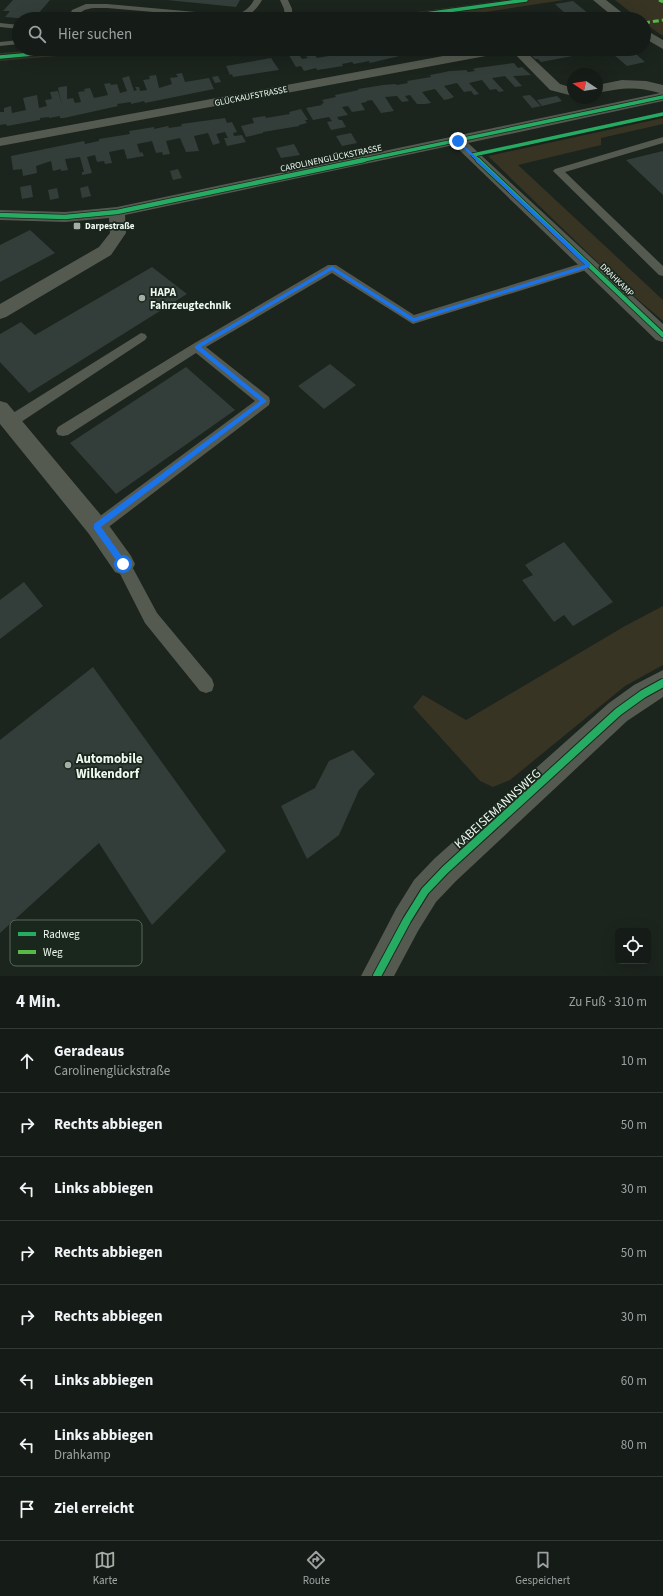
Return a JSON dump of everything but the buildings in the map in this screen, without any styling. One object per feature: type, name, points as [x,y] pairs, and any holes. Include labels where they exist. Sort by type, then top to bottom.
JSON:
[{"type":"street","points":[[599,0],[615,12]]},
{"type":"street","points":[[651,37],[663,45]]},
{"type":"street","name":"GLÜCKAUFSTRASSE","points":[[0,142],[464,56]]},
{"type":"street","points":[[523,56],[555,87],[567,90]]},
{"type":"street","points":[[603,88],[629,83],[642,84],[663,90]]},
{"type":"street","name":"CAROLINENGLÜCKSTRASSE","points":[[0,215],[65,217],[117,212],[663,97]]},
{"type":"street","name":"DRAHKAMP","points":[[458,141],[663,335]]},
{"type":"street","points":[[0,312],[105,251],[118,233],[117,212]]},
{"type":"street","points":[[5,416],[97,527],[123,564]]},
{"type":"street","name":"KABEISEMANNSWEG","points":[[377,976],[407,920],[425,891],[445,870],[618,712],[643,694],[663,683]]},
{"type":"lane","points":[[249,12],[254,10],[258,0]]},
{"type":"lane","points":[[284,0],[288,12]]},
{"type":"lane","points":[[75,12],[86,6],[107,6],[174,12]]},
{"type":"lane","points":[[0,25],[12,26]]},
{"type":"lane","points":[[0,44],[12,43]]},
{"type":"lane","points":[[663,140],[558,171],[663,272]]},
{"type":"lane","points":[[63,431],[197,347],[332,268],[413,320],[588,265]]},
{"type":"lane","points":[[5,416],[141,337]]},
{"type":"lane","points":[[97,527],[264,401],[197,347]]},
{"type":"lane","points":[[123,564],[151,618],[206,685]]},
{"type":"shaded area","points":[[505,0],[564,0],[486,12],[417,12]]},
{"type":"shaded area","points":[[615,0],[663,0],[663,36],[651,28],[651,12],[630,12]]},
{"type":"shaded area","points":[[12,52],[12,56],[57,56],[0,61],[0,53]]},
{"type":"shaded area","points":[[663,118],[663,124],[601,138],[601,145],[518,165],[663,300],[663,321],[621,285],[488,156]]},
{"type":"shaded area","points":[[663,606],[663,665],[625,686],[510,780],[493,787],[480,781],[413,707],[423,695],[466,720],[625,626]]},
{"type":"marked path","points":[[659,0],[663,2]]},
{"type":"marked path","points":[[651,22],[663,20]]},
{"type":"cycle path","points":[[439,12],[526,0]]},
{"type":"cycle path","points":[[0,57],[12,56]]},
{"type":"cycle path","points":[[0,215],[65,217],[117,212],[663,97]]},
{"type":"cycle path","points":[[473,155],[663,114]]},
{"type":"cycle path","points":[[473,155],[663,335]]},
{"type":"cycle path","points":[[377,976],[407,920],[425,891],[445,870],[618,712],[643,694],[663,683]]},
{"type":"place","name":"Darpestraße","points":[[77,226]]},
{"type":"place","name":"HAPA Fahrzeugtechnik","points":[[142,298]]},
{"type":"place","name":"Automobile Wilkendorf","points":[[68,765]]},
{"type":"route","points":[[123,564],[97,527],[264,401],[197,347],[332,268],[413,320],[588,265],[458,141]]}]
